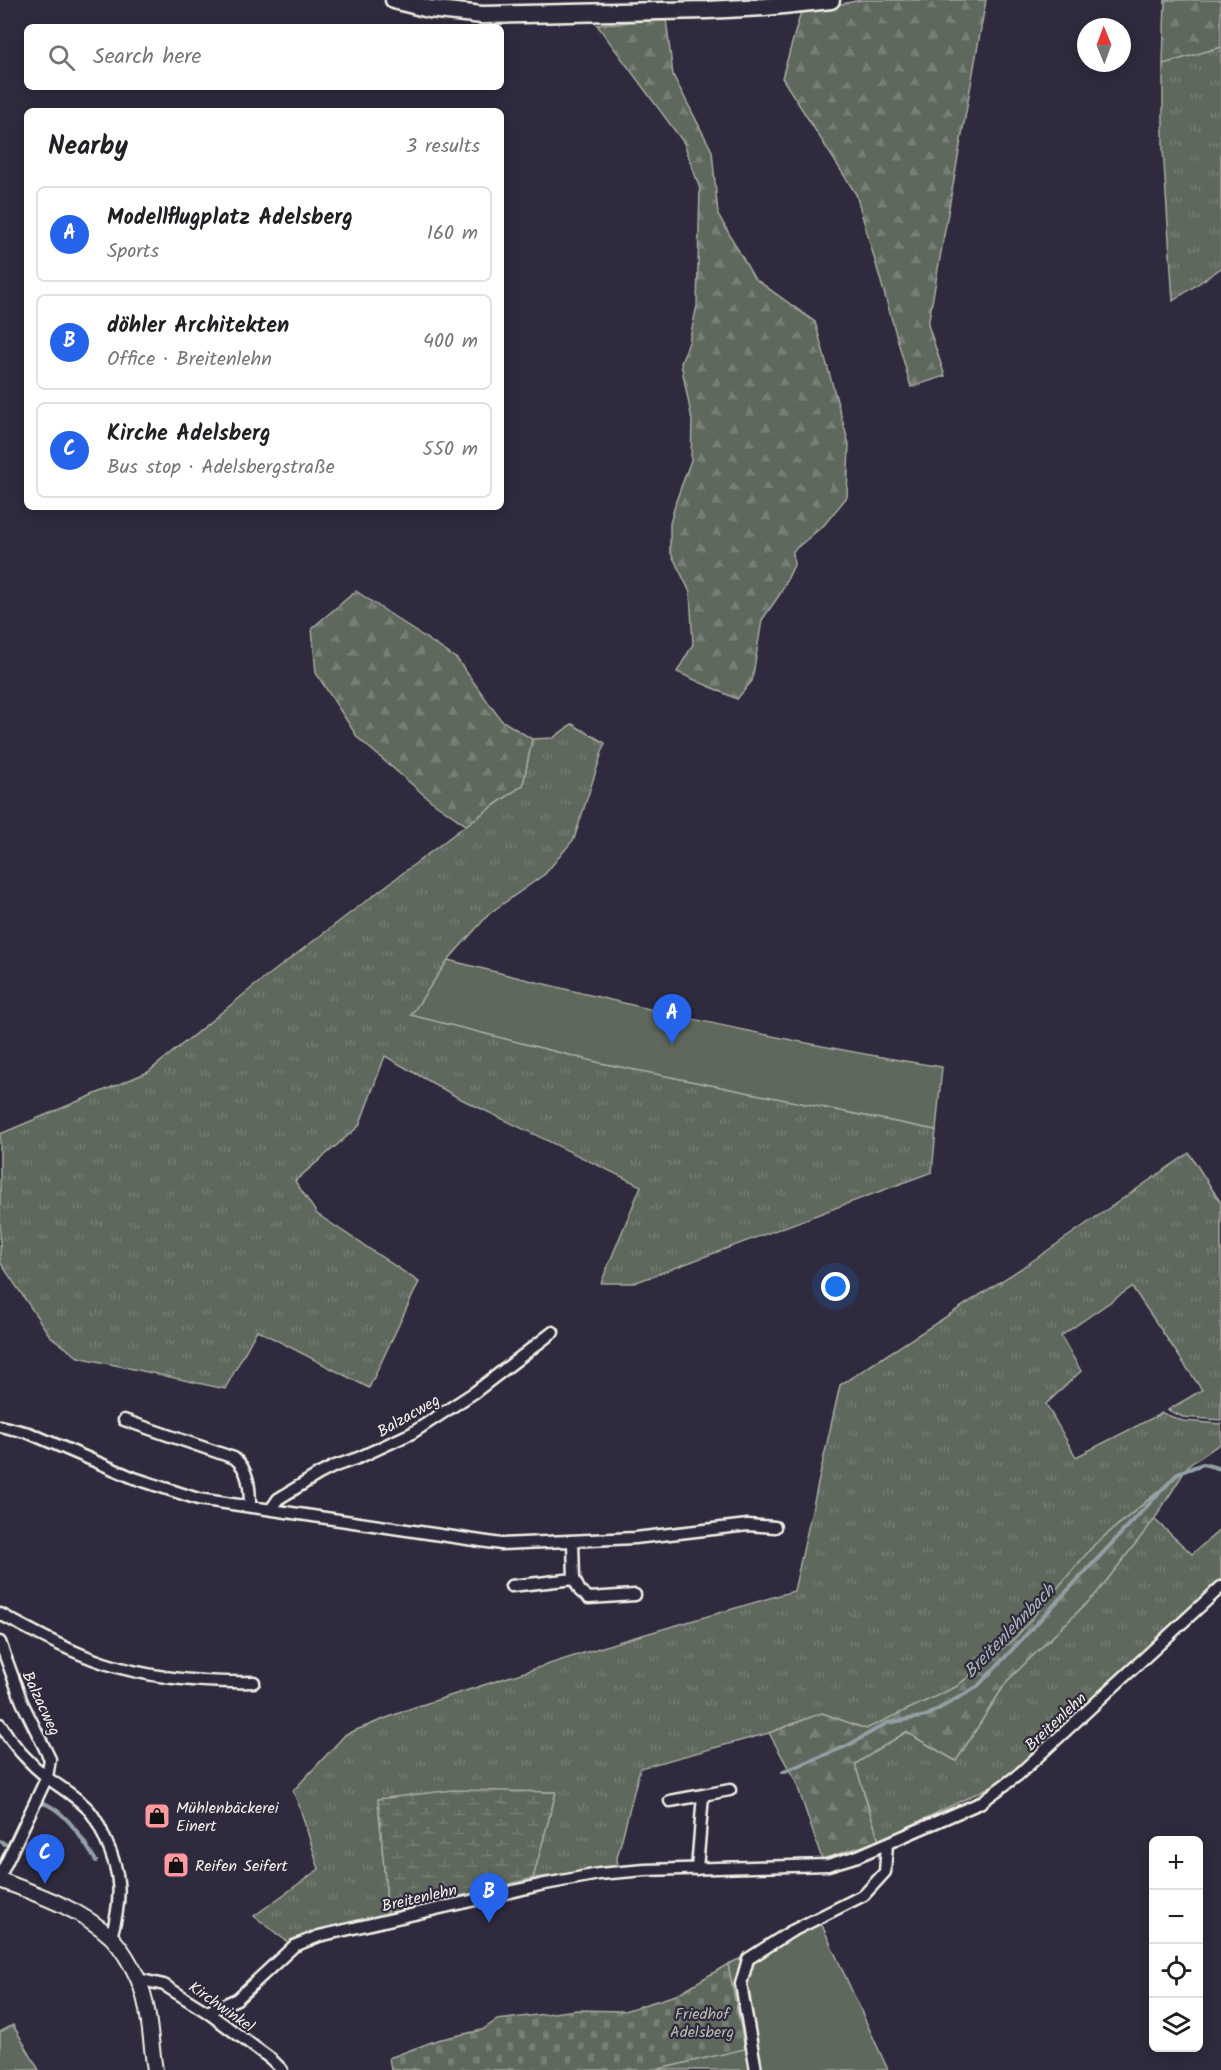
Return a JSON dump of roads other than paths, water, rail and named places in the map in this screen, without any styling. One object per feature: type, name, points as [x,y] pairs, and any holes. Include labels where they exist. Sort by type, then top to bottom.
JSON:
[{"type":"main road","points":[[394,0],[429,9],[482,15],[707,10],[831,0]]},
{"type":"street","name":"Balzacweg","points":[[271,1509],[278,1499],[319,1474],[412,1433],[475,1392],[553,1332]]},
{"type":"street","points":[[124,1420],[234,1458],[241,1463],[247,1479],[250,1507]]},
{"type":"street","points":[[0,1426],[29,1433],[169,1490],[198,1499],[501,1544],[635,1538],[748,1525],[775,1527]]},
{"type":"street","points":[[573,1542],[574,1580],[580,1591],[589,1598],[635,1595]]},
{"type":"street","points":[[511,1586],[574,1580]]},
{"type":"street","name":"Breitenlehn","points":[[207,2012],[237,1999],[294,1946],[318,1936],[567,1879],[625,1871],[828,1865],[858,1857],[980,1803],[1018,1775],[1221,1587]]},
{"type":"street","points":[[0,1614],[77,1653],[131,1671],[187,1680],[254,1682]]},
{"type":"street","name":"Balzacweg","points":[[0,1642],[22,1702],[50,1758],[47,1777],[0,1878]]},
{"type":"street","points":[[0,1724],[26,1758],[90,1811],[112,1854],[117,1872],[118,1916],[111,1937]]},
{"type":"street","points":[[670,1801],[730,1790]]},
{"type":"street","points":[[697,1869],[703,1795]]},
{"type":"street","points":[[756,2070],[741,1984],[748,1959],[790,1932],[864,1895],[885,1872],[887,1844]]},
{"type":"street","points":[[0,1878],[83,1916],[111,1937],[138,1979],[144,2000],[155,2070]]},
{"type":"street","name":"Kirchwinkel","points":[[138,1979],[164,1985],[207,2012],[271,2059],[282,2070]]},
{"type":"waterway","name":"Breitenlehnbach","points":[[783,1772],[849,1745],[887,1723],[926,1716],[977,1687],[1178,1473],[1203,1464],[1221,1469]]},
{"type":"waterway","name":"Breitenlehnbach","points":[[40,1802],[58,1811],[65,1818],[96,1861]]},
{"type":"waterway","points":[[0,1841],[5,1844]]},
{"type":"place","name":"Modellflugplatz Adelsberg","points":[[672,1044]]},
{"type":"place","name":"Mühlenbäckerei Einert","points":[[157,1816]]},
{"type":"place","name":"Reifen Seifert","points":[[176,1865]]},
{"type":"place","name":"Kirche Adelsberg","points":[[45,1884]]},
{"type":"place","name":"döhler Architekten","points":[[489,1923]]},
{"type":"park label","name":"Friedhof Adelsberg","points":[[702,2022]]}]
